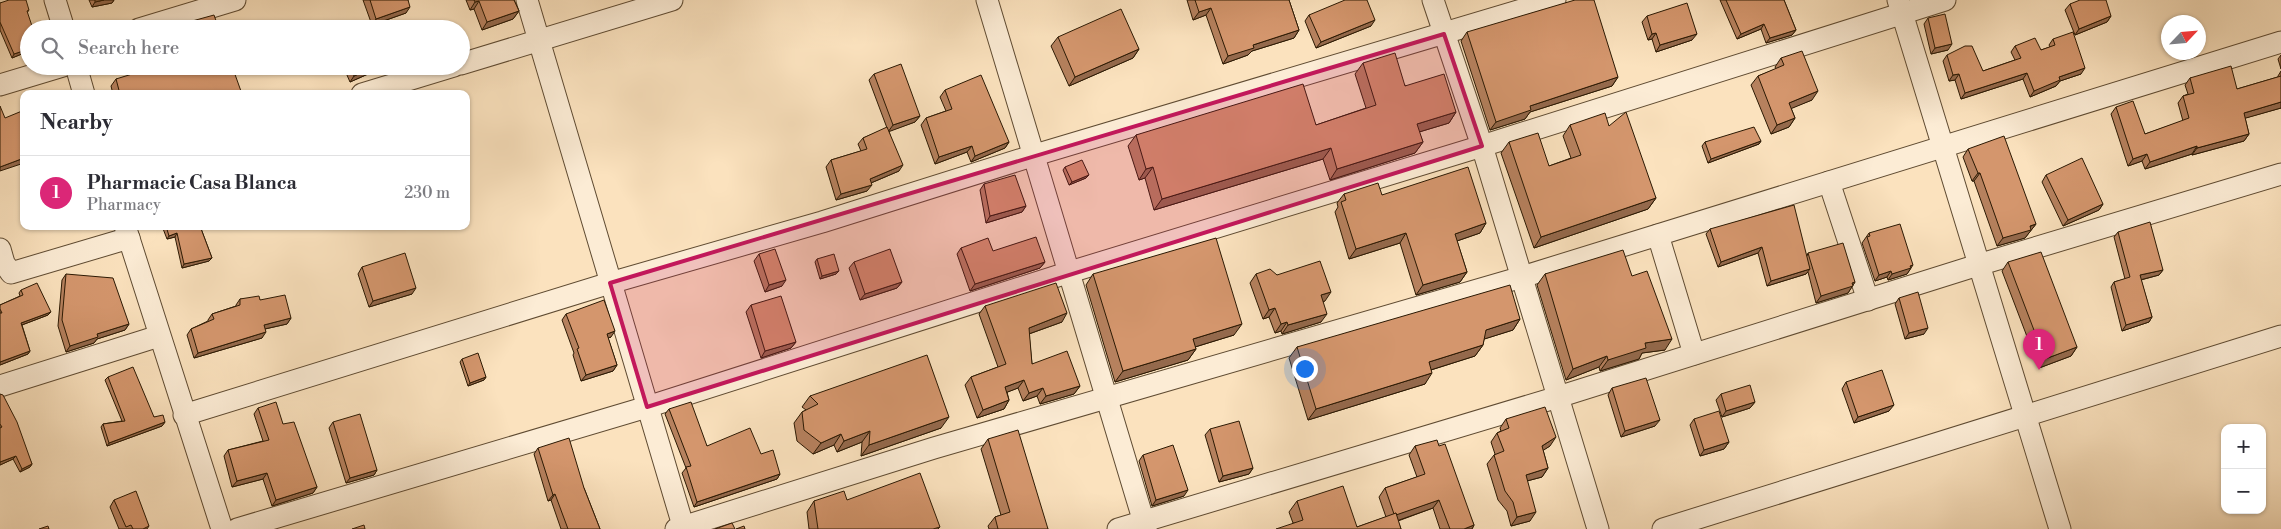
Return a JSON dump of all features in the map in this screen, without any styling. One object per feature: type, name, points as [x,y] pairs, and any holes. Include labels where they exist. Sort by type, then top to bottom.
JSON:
[{"type":"street","points":[[55,0],[61,20]]},
{"type":"street","points":[[169,20],[235,0]]},
{"type":"street","points":[[527,0],[681,528],[934,448],[1522,277],[2281,42]]},
{"type":"street","points":[[470,61],[672,0]]},
{"type":"street","points":[[987,0],[1070,272],[1144,525]]},
{"type":"street","points":[[1433,0],[1482,146],[1598,529]]},
{"type":"street","points":[[184,415],[610,283],[822,222],[1555,0]]},
{"type":"street","points":[[237,529],[647,407],[1070,272],[1482,146],[1900,6],[1945,0]]},
{"type":"street","points":[[1900,6],[2060,529]]},
{"type":"street","points":[[0,85],[33,75]]},
{"type":"street","points":[[79,75],[83,90]]},
{"type":"street","points":[[375,90],[424,75]]},
{"type":"street","points":[[1118,529],[1144,525],[1978,265],[2281,174]]},
{"type":"street","points":[[1829,182],[1868,300]]},
{"type":"street","points":[[0,249],[4,263],[10,273],[127,232],[222,529]]},
{"type":"street","points":[[1658,235],[1694,354]]},
{"type":"street","points":[[0,386],[159,336]]},
{"type":"street","points":[[1663,529],[2281,336]]},
{"type":"highlighted area","points":[[1444,34],[1482,146],[647,407],[610,283]]},
{"type":"building","points":[[9,0],[26,0],[30,20],[20,20],[20,52],[14,54],[0,22],[0,3]]},
{"type":"building","points":[[370,0],[408,0],[410,7],[376,19]]},
{"type":"building","points":[[474,0],[514,0],[519,11],[487,22],[479,1],[475,2]]},
{"type":"building","points":[[1195,0],[1289,0],[1299,30],[1253,45],[1254,48],[1228,56],[1211,8],[1199,12]]},
{"type":"building","points":[[1345,0],[1367,0],[1375,20],[1321,42],[1309,15]]},
{"type":"building","points":[[1575,0],[1594,0],[1618,77],[1530,106],[1531,110],[1496,122],[1467,32]]},
{"type":"building","points":[[1726,0],[1784,0],[1796,30],[1770,38],[1764,24],[1741,34]]},
{"type":"building","points":[[2080,0],[2106,0],[2111,16],[2079,29],[2070,4]]},
{"type":"building","points":[[1687,3],[1697,34],[1660,45],[1656,33],[1652,34],[1647,16]]},
{"type":"building","points":[[1121,9],[1139,49],[1075,77],[1058,37]]},
{"type":"building","points":[[1945,14],[1952,44],[1935,48],[1928,18]]},
{"type":"building","points":[[214,15],[216,20],[196,20]]},
{"type":"building","points":[[2073,32],[2085,68],[2059,77],[2060,80],[2034,91],[2027,73],[1965,93],[1959,74],[1953,75],[1947,55],[1965,46],[1972,46],[1983,71],[2021,58],[2015,46],[2035,38],[2041,50],[2055,45],[2053,39]]},
{"type":"building","points":[[1802,51],[1818,91],[1789,103],[1795,118],[1777,125],[1758,76],[1784,65],[1781,58]]},
{"type":"building","points":[[1395,53],[1405,86],[1444,74],[1456,112],[1417,124],[1423,142],[1337,169],[1331,148],[1162,199],[1153,167],[1146,169],[1136,135],[1303,84],[1316,125],[1376,105],[1363,63]]},
{"type":"building","points":[[901,64],[920,116],[893,125],[874,74]]},
{"type":"building","points":[[2231,66],[2237,89],[2281,76],[2281,102],[2244,113],[2249,134],[2197,148],[2197,146],[2150,162],[2147,154],[2133,159],[2116,107],[2133,101],[2145,134],[2189,118],[2183,96],[2194,93],[2190,78]]},
{"type":"building","points":[[129,75],[235,75],[241,90],[119,90],[116,79]]},
{"type":"building","points":[[981,75],[1009,142],[975,156],[972,146],[939,157],[926,118],[952,109],[945,90]]},
{"type":"building","points":[[0,106],[5,118],[20,112],[20,160],[0,167]]},
{"type":"building","points":[[1626,112],[1656,198],[1541,237],[1509,142],[1538,133],[1549,166],[1581,155],[1570,125],[1605,113],[1609,126]]},
{"type":"building","points":[[887,127],[903,165],[870,179],[872,185],[841,194],[831,160],[867,149],[863,138]]},
{"type":"building","points":[[1754,127],[1761,141],[1711,159],[1705,142]]},
{"type":"building","points":[[2004,136],[2036,224],[2030,226],[2031,230],[2003,238],[1980,173],[1978,173],[1968,149]]},
{"type":"building","points":[[2082,158],[2103,204],[2068,220],[2046,175]]},
{"type":"building","points":[[1082,160],[1089,175],[1072,182],[1065,167]]},
{"type":"building","points":[[1468,167],[1486,223],[1455,234],[1467,272],[1423,285],[1406,233],[1356,249],[1341,202],[1346,200],[1344,194],[1378,183],[1382,195]]},
{"type":"building","points":[[1015,175],[1026,206],[990,216],[984,184]]},
{"type":"building","points":[[1794,205],[1810,269],[1771,281],[1762,247],[1721,262],[1710,229]]},
{"type":"building","points":[[2150,222],[2163,270],[2140,275],[2152,317],[2126,325],[2114,282],[2130,277],[2118,232]]},
{"type":"building","points":[[1900,224],[1913,265],[1910,266],[1911,268],[1892,274],[1891,271],[1879,275],[1867,237],[1870,236],[1869,233]]},
{"type":"building","points":[[167,230],[202,230],[212,258],[184,264],[177,233],[169,236]]},
{"type":"building","points":[[1036,237],[1045,262],[975,284],[961,248],[988,238],[993,251]]},
{"type":"building","points":[[1216,238],[1242,324],[1193,339],[1196,349],[1123,371],[1093,274]]},
{"type":"building","points":[[1843,243],[1855,282],[1852,283],[1853,286],[1821,296],[1808,253]]},
{"type":"building","points":[[775,249],[786,280],[769,285],[759,254]]},
{"type":"building","points":[[890,249],[902,282],[865,294],[854,262]]},
{"type":"building","points":[[1623,250],[1632,276],[1647,271],[1672,339],[1645,343],[1646,348],[1608,360],[1607,356],[1573,369],[1545,274]]},
{"type":"building","points":[[2041,252],[2077,347],[2045,359],[2008,262]]},
{"type":"building","points":[[405,253],[416,288],[373,301],[362,267]]},
{"type":"building","points":[[834,254],[839,271],[822,276],[817,259]]},
{"type":"building","points":[[1320,261],[1331,292],[1321,295],[1327,314],[1288,325],[1287,322],[1281,324],[1275,308],[1269,310],[1256,274],[1270,269],[1277,275]]},
{"type":"building","points":[[66,274],[113,278],[129,324],[97,334],[98,337],[70,346],[62,320]]},
{"type":"building","points":[[37,283],[51,312],[21,323],[30,351],[0,362],[0,313],[2,313],[0,305],[23,295],[21,290]]},
{"type":"building","points":[[1056,283],[1067,313],[1029,328],[1032,364],[1067,351],[1080,386],[1046,396],[1043,388],[1029,393],[1024,380],[1005,387],[1009,400],[983,410],[971,377],[1006,364],[985,306]]},
{"type":"building","points":[[1510,285],[1520,319],[1486,330],[1483,345],[1429,362],[1432,373],[1316,409],[1297,347]]},
{"type":"building","points":[[1918,292],[1928,328],[1909,333],[1899,298]]},
{"type":"building","points":[[285,295],[291,318],[264,325],[266,332],[198,353],[191,329],[214,319],[212,314],[240,305],[240,299],[259,296],[260,300]]},
{"type":"building","points":[[781,296],[796,342],[765,351],[751,305]]},
{"type":"building","points":[[604,300],[615,331],[607,334],[617,365],[586,375],[577,349],[579,348],[566,314]]},
{"type":"building","points":[[478,353],[486,377],[470,383],[462,359]]},
{"type":"building","points":[[927,355],[949,417],[869,445],[870,431],[844,441],[841,434],[821,443],[804,430],[802,412],[818,404],[810,396]]},
{"type":"building","points":[[133,367],[154,417],[163,415],[165,422],[109,443],[103,424],[125,421],[108,377]]},
{"type":"building","points":[[1882,370],[1894,405],[1858,417],[1846,382]]},
{"type":"building","points":[[1646,378],[1660,420],[1625,431],[1612,388]]},
{"type":"building","points":[[1750,385],[1755,402],[1726,411],[1721,394]]},
{"type":"building","points":[[0,394],[3,395],[17,422],[32,464],[22,469],[16,456],[0,462],[0,428],[2,427],[0,424]]},
{"type":"building","points":[[276,402],[283,424],[294,422],[317,487],[276,500],[267,473],[237,481],[228,450],[269,440],[258,408]]},
{"type":"building","points":[[691,402],[707,446],[750,428],[761,454],[773,450],[780,474],[697,502],[686,467],[691,466],[669,409]]},
{"type":"building","points":[[1545,407],[1556,437],[1542,446],[1548,468],[1526,475],[1536,512],[1517,517],[1513,502],[1505,491],[1494,455],[1504,451],[1497,433],[1509,428],[1506,419]]},
{"type":"building","points":[[1719,411],[1729,442],[1704,450],[1694,419]]},
{"type":"building","points":[[360,414],[377,470],[350,478],[333,422]]},
{"type":"building","points":[[1239,421],[1253,468],[1223,476],[1210,429]]},
{"type":"building","points":[[1018,430],[1048,529],[998,529],[995,517],[1010,512],[988,439]]},
{"type":"building","points":[[569,438],[584,488],[600,529],[568,529],[555,494],[553,495],[538,448]]},
{"type":"building","points":[[1437,440],[1439,446],[1445,444],[1474,525],[1464,529],[1450,529],[1439,500],[1396,515],[1396,513],[1394,514],[1385,488],[1425,474],[1415,446]]},
{"type":"building","points":[[1173,445],[1188,490],[1156,500],[1143,455]]},
{"type":"building","points":[[920,473],[940,527],[933,529],[818,529],[814,501],[844,491],[847,500]]},
{"type":"building","points":[[1343,486],[1357,527],[1396,513],[1401,529],[1276,529],[1303,520],[1297,501]]},
{"type":"building","points":[[136,491],[149,526],[143,529],[133,529],[131,525],[126,527],[114,500]]},
{"type":"building","points":[[732,523],[735,529],[715,529]]},
{"type":"building","points":[[364,525],[365,529],[352,529]]},
{"type":"place","name":"Pharmacie Casa Blanca","points":[[2039,370]]}]
